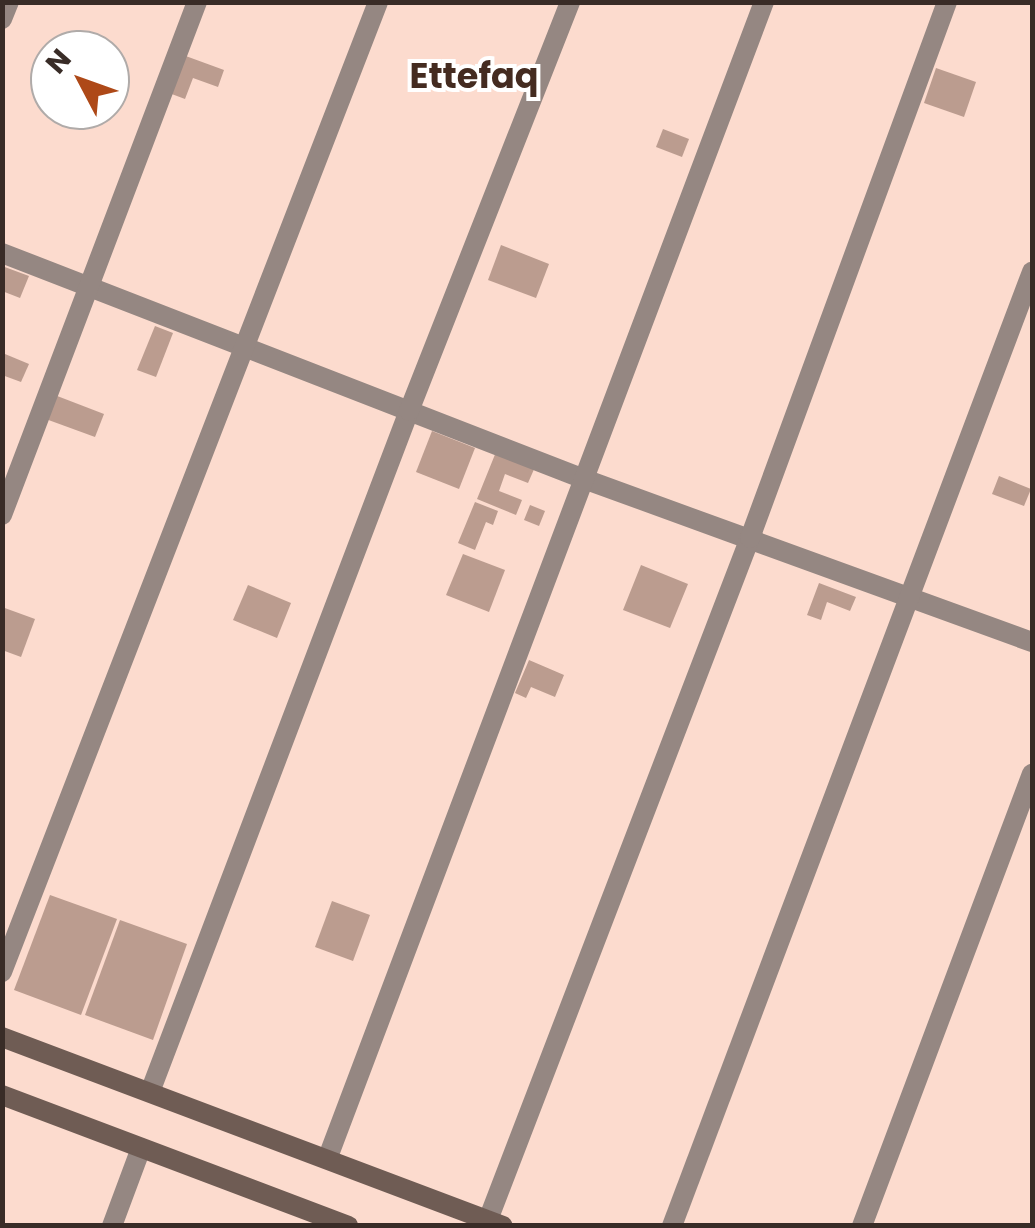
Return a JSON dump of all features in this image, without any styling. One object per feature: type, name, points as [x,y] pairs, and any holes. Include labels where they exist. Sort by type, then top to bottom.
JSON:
[{"type":"main road","points":[[2,1037],[496,1223]]},
{"type":"main road","points":[[2,1095],[141,1148],[306,1218],[348,1226]]},
{"type":"street","points":[[2,19],[9,2]]},
{"type":"street","points":[[2,515],[197,2]]},
{"type":"street","points":[[2,972],[248,348],[378,2]]},
{"type":"street","points":[[150,1092],[409,411],[570,2]]},
{"type":"street","points":[[328,1158],[764,2]]},
{"type":"street","points":[[496,1223],[946,2]]},
{"type":"street","points":[[2,253],[584,478],[1032,642]]},
{"type":"street","points":[[672,1226],[1032,272]]},
{"type":"street","points":[[862,1226],[1032,774]]},
{"type":"street","points":[[112,1226],[141,1148]]},
{"type":"building","points":[[183,55],[224,70],[218,87],[193,78],[185,99],[169,93]]},
{"type":"building","points":[[936,68],[976,82],[964,117],[924,103]]},
{"type":"building","points":[[663,129],[689,139],[682,157],[656,147]]},
{"type":"building","points":[[501,245],[549,264],[536,298],[488,280]]},
{"type":"building","points":[[2,266],[29,276],[20,298],[2,291]]},
{"type":"building","points":[[155,326],[173,333],[156,377],[137,370]]},
{"type":"building","points":[[5,354],[29,364],[21,382],[2,375]]},
{"type":"building","points":[[52,394],[104,414],[95,437],[43,418]]},
{"type":"building","points":[[432,431],[475,448],[459,489],[416,472]]},
{"type":"building","points":[[496,452],[535,467],[528,483],[505,474],[499,491],[522,500],[516,515],[477,499]]},
{"type":"building","points":[[999,476],[1031,489],[1024,506],[992,494]]},
{"type":"building","points":[[475,502],[498,511],[493,525],[486,522],[475,550],[458,543]]},
{"type":"building","points":[[530,505],[545,511],[539,526],[524,520]]},
{"type":"building","points":[[463,554],[505,570],[489,612],[446,595]]},
{"type":"building","points":[[641,565],[688,584],[670,628],[623,610]]},
{"type":"building","points":[[819,583],[856,597],[850,611],[827,602],[821,620],[807,615]]},
{"type":"building","points":[[248,585],[291,603],[277,638],[233,620]]},
{"type":"building","points":[[2,607],[35,619],[21,657],[2,650]]},
{"type":"building","points":[[529,660],[564,675],[555,697],[531,687],[526,698],[515,693]]},
{"type":"building","points":[[50,895],[117,919],[81,1015],[14,990]]},
{"type":"building","points":[[332,901],[370,915],[353,961],[315,947]]},
{"type":"building","points":[[120,920],[187,944],[153,1040],[85,1015]]},
{"type":"district","name":"Ettefaq","points":[[474,76]]}]
